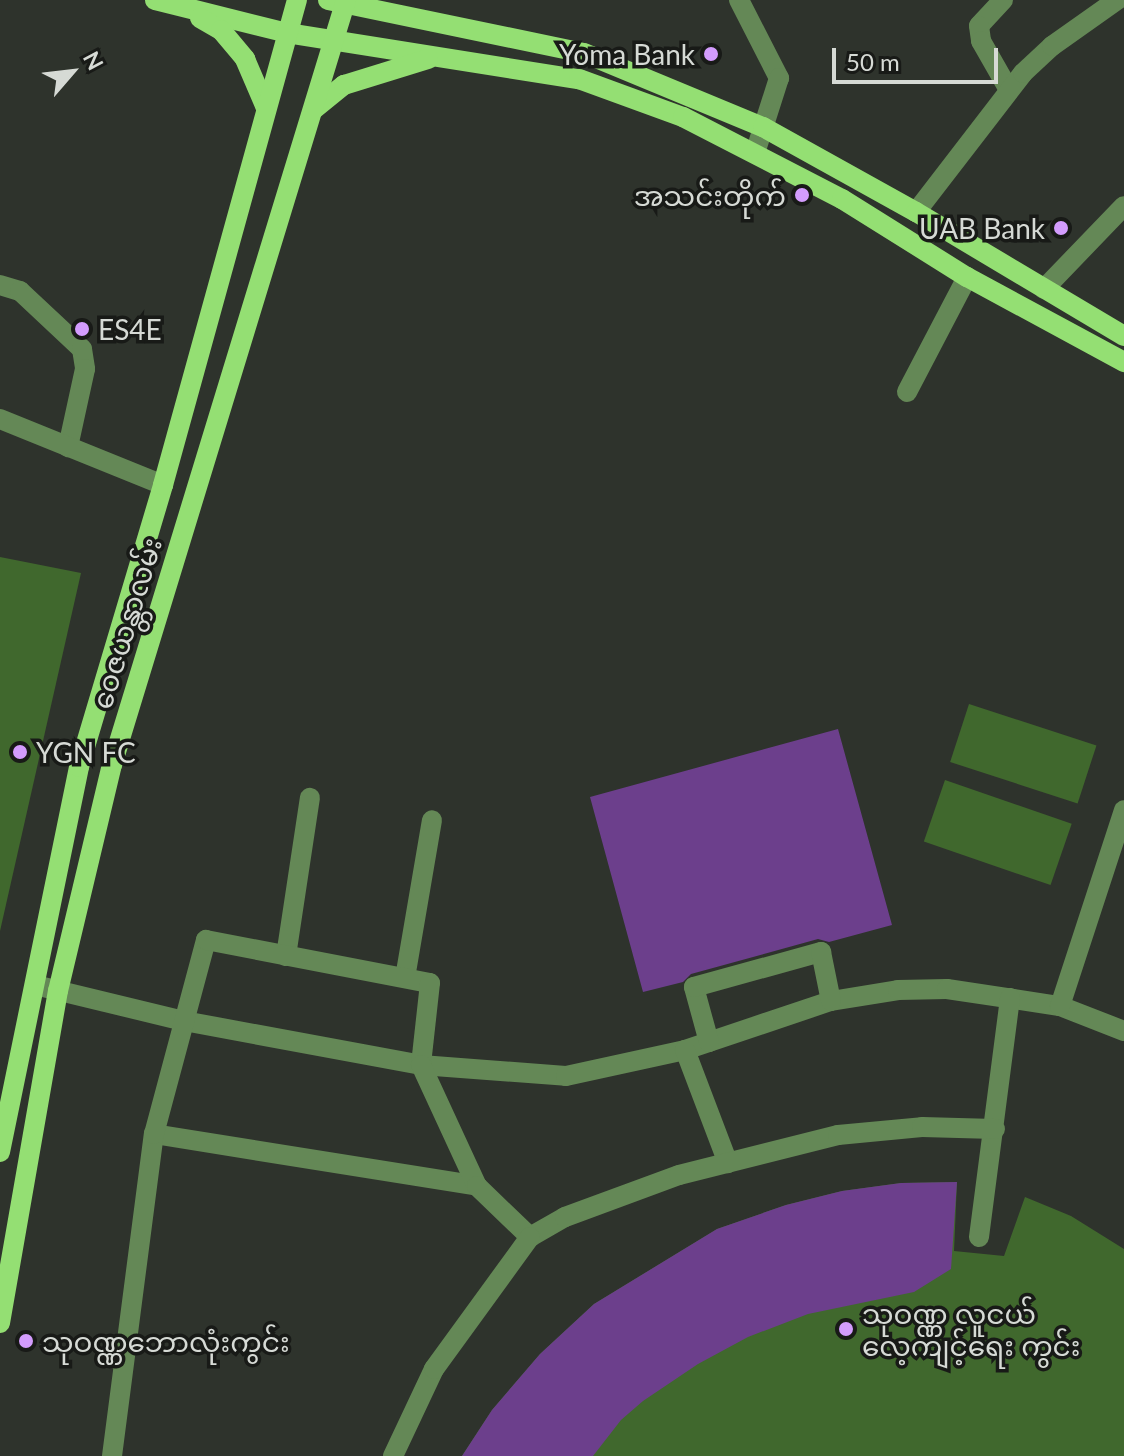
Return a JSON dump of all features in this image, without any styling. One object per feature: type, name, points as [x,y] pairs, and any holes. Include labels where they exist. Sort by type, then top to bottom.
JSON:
[{"type":"main road","points":[[155,0],[287,33],[579,79],[683,117],[902,234],[967,277],[1124,362]]},
{"type":"main road","name":"ဝေဇယန္တာလမ်း","points":[[0,1152],[6,1095],[35,985],[79,767],[163,485],[297,0]]},
{"type":"main road","points":[[409,0],[435,23]]},
{"type":"main road","points":[[340,1],[584,53],[763,127],[916,212],[1124,336]]},
{"type":"main road","name":"ဝေဇယန္တာလမ်း","points":[[0,1323],[58,991],[112,765],[335,41],[340,1]]},
{"type":"main road","points":[[179,6],[221,30],[245,59],[266,108]]},
{"type":"main road","points":[[313,110],[344,85],[434,57]]},
{"type":"main road","points":[[967,277],[980,251]]},
{"type":"street","points":[[739,0],[779,78],[755,153]]},
{"type":"street","points":[[1003,0],[979,26],[981,41],[1009,90]]},
{"type":"street","points":[[916,212],[1009,90],[1052,46],[1117,0]]},
{"type":"street","points":[[1044,289],[1124,206]]},
{"type":"street","points":[[907,392],[967,277]]},
{"type":"street","points":[[0,285],[20,291],[82,349],[85,369],[68,447]]},
{"type":"street","points":[[0,419],[163,485]]},
{"type":"street","points":[[286,956],[310,798]]},
{"type":"street","points":[[1060,1006],[1124,810]]},
{"type":"street","points":[[405,978],[432,820]]},
{"type":"street","points":[[112,1456],[154,1134],[206,940],[430,983],[421,1065],[477,1186],[530,1237]]},
{"type":"street","points":[[709,1042],[694,987],[821,952],[831,1001]]},
{"type":"street","points":[[35,985],[184,1021],[421,1065],[566,1076],[685,1050],[831,1001],[898,990],[947,989],[1060,1006],[1124,1031]]},
{"type":"street","points":[[979,1237],[1010,998]]},
{"type":"street","points":[[685,1050],[728,1163]]},
{"type":"street","points":[[393,1456],[434,1369],[530,1237],[565,1217],[679,1175],[838,1135],[922,1127],[995,1129]]},
{"type":"street","points":[[154,1134],[477,1186]]},
{"type":"green space","name":"YGN FC","points":[[0,557],[81,573],[0,931]]},
{"type":"green space","points":[[969,704],[1096,745],[1078,803],[950,762]]},
{"type":"green space","points":[[945,780],[1072,824],[1051,885],[924,841]]},
{"type":"green space","name":"သုဝဏ္ဏ လူငယ် လေ့ကျင့်ရေး ကွင်း","points":[[957,1182],[954,1251],[1004,1256],[1025,1197],[1071,1216],[1124,1249],[1124,1456],[462,1456],[492,1410],[540,1354],[594,1304],[717,1229],[786,1205],[842,1191],[901,1183]]},
{"type":"building","points":[[838,729],[892,925],[829,942],[818,939],[691,974],[683,982],[643,992],[590,797]]},
{"type":"building","points":[[957,1182],[951,1269],[914,1292],[808,1314],[748,1337],[698,1364],[643,1401],[621,1420],[593,1456],[462,1456],[492,1410],[540,1354],[594,1304],[717,1229],[786,1205],[842,1191],[901,1183]]},
{"type":"place","name":"Yoma Bank","points":[[711,54]]},
{"type":"place","name":"အသင်းတိုက်","points":[[802,195]]},
{"type":"place","name":"UAB Bank","points":[[1061,228]]},
{"type":"place","name":"ES4E","points":[[82,329]]},
{"type":"place","name":"YGN FC","points":[[20,752]]},
{"type":"place","name":"သုဝဏ္ဏ လူငယ် လေ့ကျင့်ရေး ကွင်း","points":[[846,1329]]},
{"type":"place","name":"သုဝဏ္ဏဘောလုံးကွင်း","points":[[26,1341]]}]
